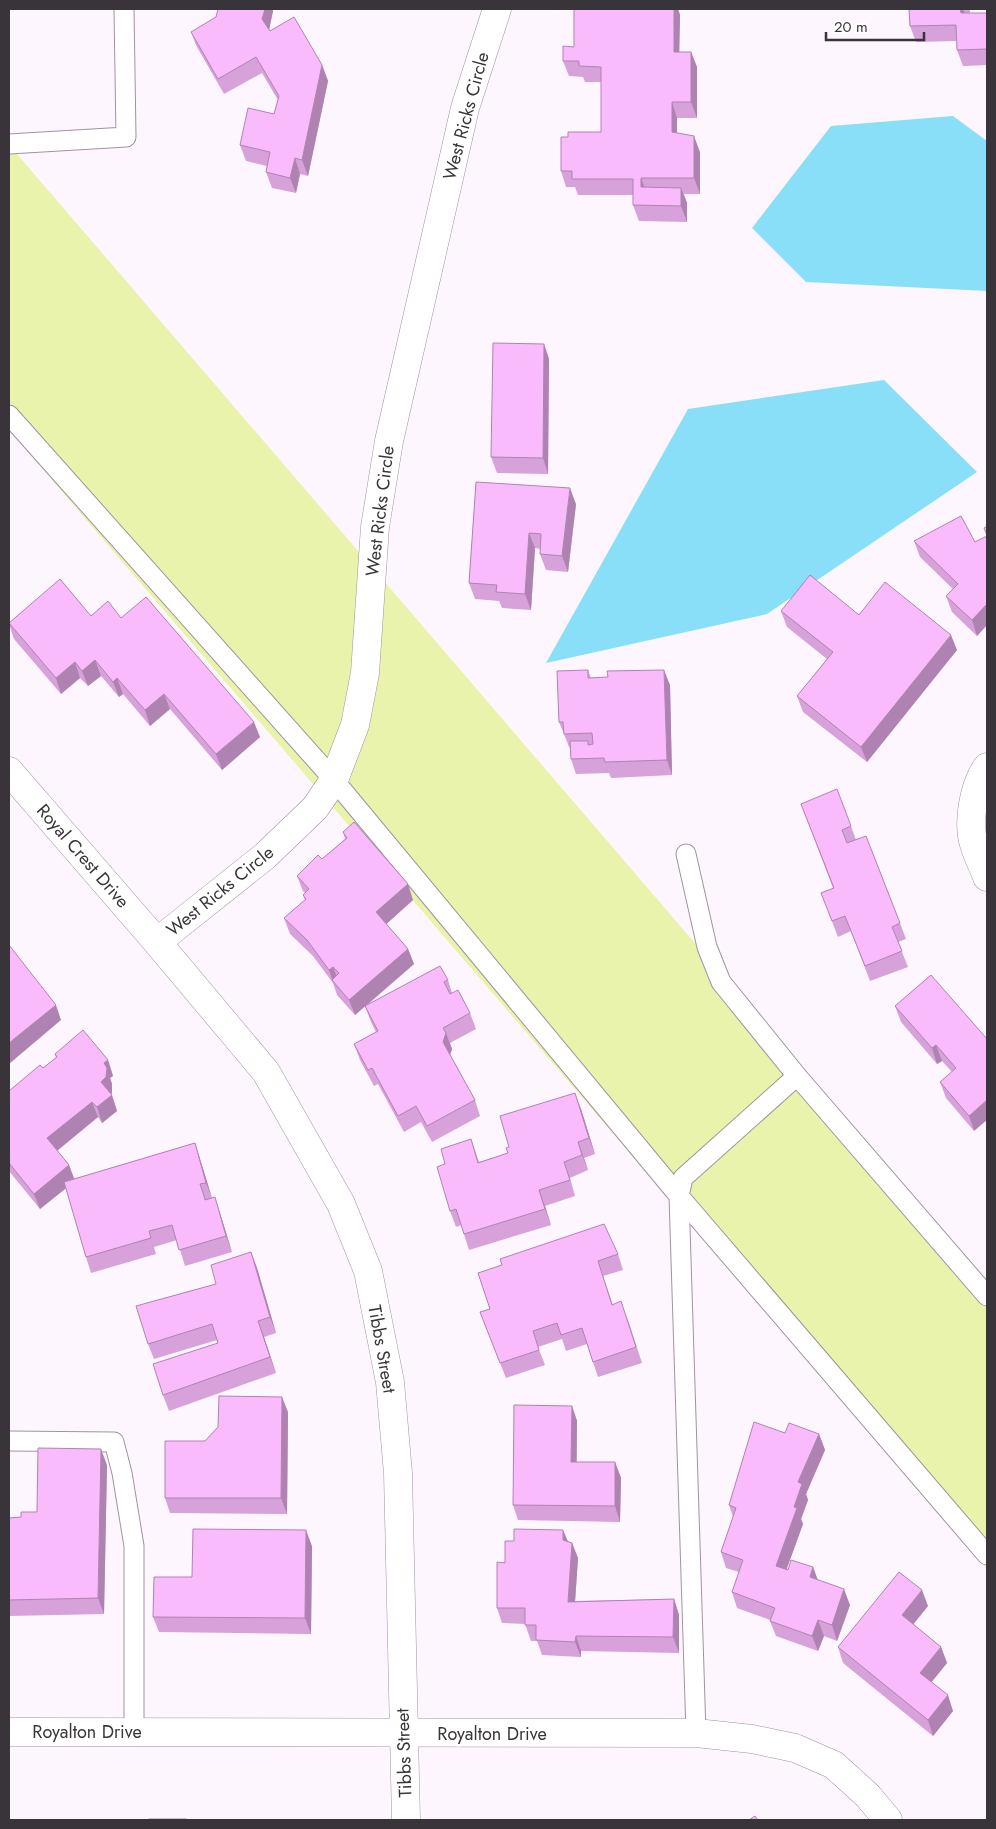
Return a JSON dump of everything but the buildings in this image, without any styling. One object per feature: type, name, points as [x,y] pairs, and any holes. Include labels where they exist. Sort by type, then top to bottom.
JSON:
[{"type":"street","name":"West Ricks Circle","points":[[157,942],[265,856],[315,808],[334,780],[355,726],[365,673],[375,527],[388,441],[465,108],[497,9]]},
{"type":"street","name":"Royal Crest Drive","points":[[9,771],[157,942]]},
{"type":"street","points":[[984,771],[972,811],[973,842],[987,877]]},
{"type":"street","name":"Tibbs Street","points":[[157,942],[266,1072],[341,1204],[368,1271],[390,1382],[398,1473],[406,1820]]},
{"type":"street","name":"Royalton Drive","points":[[9,1732],[696,1733],[752,1739],[795,1748],[834,1765],[868,1796],[888,1820]]},
{"type":"lane","points":[[9,144],[126,137],[124,9]]},
{"type":"lane","points":[[9,415],[334,780],[679,1196],[987,1555]]},
{"type":"lane","points":[[686,854],[707,947],[721,982],[797,1076],[987,1296]]},
{"type":"lane","points":[[696,1733],[679,1196],[683,1178],[797,1076]]},
{"type":"lane","points":[[9,1441],[114,1442],[122,1473],[134,1546],[134,1732]]},
{"type":"green space","points":[[9,147],[11,147],[987,1283],[987,1569],[9,430]]},
{"type":"water","points":[[953,116],[987,141],[987,291],[806,282],[752,228],[831,126]]},
{"type":"water","points":[[884,380],[977,472],[767,614],[546,663],[688,409]]}]
